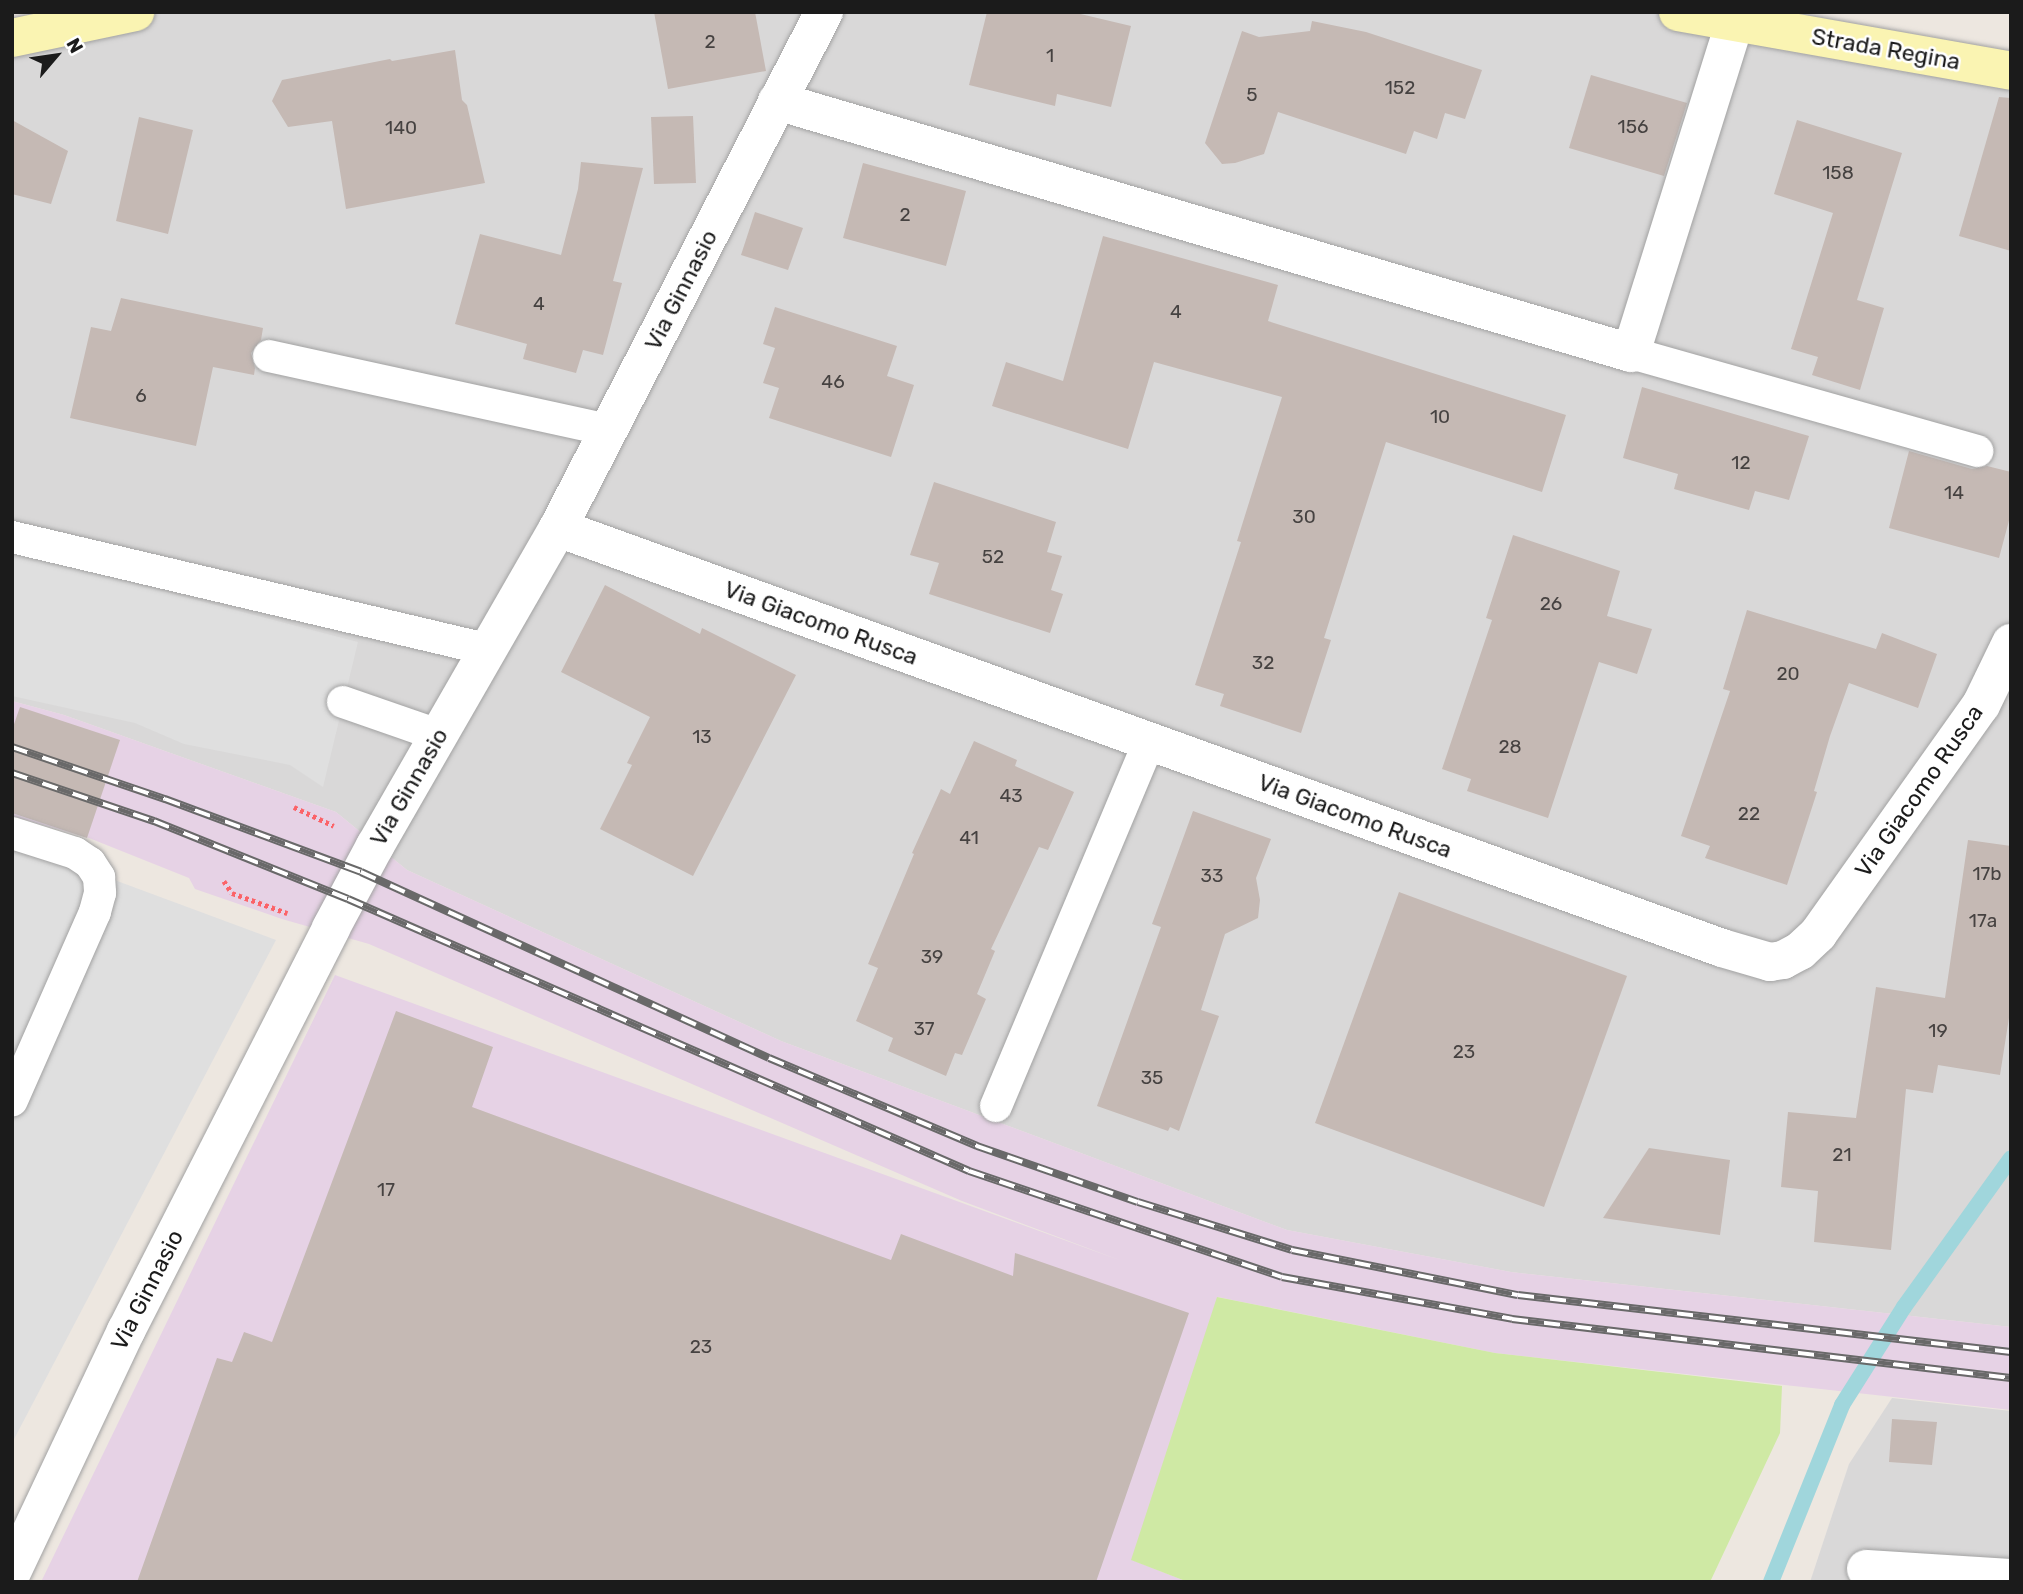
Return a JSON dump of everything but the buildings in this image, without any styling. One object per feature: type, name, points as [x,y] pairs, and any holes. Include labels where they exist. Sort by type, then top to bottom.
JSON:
[{"type":"main road","points":[[12,38],[135,12]]},
{"type":"main road","name":"Strada Regina","points":[[1678,12],[2011,71]]},
{"type":"street","name":"Via Ginnasio","points":[[12,1572],[126,1331],[331,928],[558,527],[824,12]]},
{"type":"street","points":[[777,101],[1632,353],[1735,22]]},
{"type":"street","name":"Via Giacomo Rusca","points":[[558,527],[1722,948],[1770,962],[1783,960],[1800,951],[1818,934],[1986,696],[2011,643]]},
{"type":"street","points":[[1866,1569],[2011,1578]]},
{"type":"lane","points":[[1632,353],[1977,451]]},
{"type":"lane","points":[[269,356],[608,430]]},
{"type":"lane","points":[[12,537],[487,649]]},
{"type":"lane","points":[[343,702],[438,735]]},
{"type":"lane","points":[[996,1106],[1149,742]]},
{"type":"lane","points":[[12,833],[75,853],[90,863],[99,877],[100,893],[95,912],[12,1100]]},
{"type":"path","points":[[224,881],[232,893],[331,928]]},
{"type":"shaded area","points":[[135,12],[1798,12],[1792,32],[2011,71],[2011,1327],[1511,1272],[1287,1230],[781,1041],[407,870],[336,812],[64,715],[12,701],[12,38]]},
{"type":"shaded area","points":[[12,552],[358,642],[323,787],[290,765],[184,744],[135,723],[12,696]]},
{"type":"shaded area","points":[[12,701],[64,715],[336,812],[407,870],[781,1041],[1287,1230],[1511,1272],[2011,1327],[2011,1410],[1495,1353],[1218,1297],[1132,1560],[1188,1582],[41,1582],[335,975],[1122,1261],[962,1201],[369,944],[282,919],[195,889],[189,878],[89,838],[12,816]]},
{"type":"shaded area","points":[[12,842],[276,940],[12,1443]]},
{"type":"shaded area","points":[[1892,1398],[2011,1411],[2011,1582],[1810,1582],[1849,1464]]},
{"type":"green space","points":[[1217,1297],[1495,1353],[1782,1386],[1780,1433],[1710,1582],[1188,1582],[1131,1560]]},
{"type":"waterway","points":[[1771,1582],[1842,1405],[1904,1307],[2011,1158]]},
{"type":"railway","points":[[12,747],[165,799],[361,872],[769,1058],[977,1146],[1138,1202],[1292,1250],[1518,1295],[2011,1352]]},
{"type":"railway","points":[[12,773],[154,821],[348,899],[969,1171],[1282,1277],[1512,1319],[2011,1378]]}]
